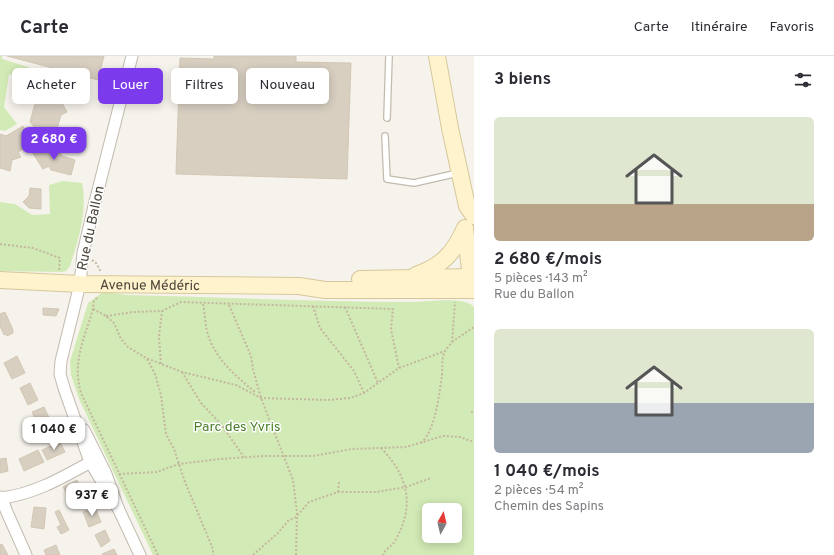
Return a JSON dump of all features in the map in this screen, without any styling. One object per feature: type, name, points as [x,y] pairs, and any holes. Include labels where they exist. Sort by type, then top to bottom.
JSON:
[{"type":"main road","points":[[437,56],[469,217],[473,283]]},
{"type":"main road","points":[[408,278],[426,272],[450,255],[457,245],[469,217]]},
{"type":"main road","points":[[299,286],[325,280],[408,278],[473,283]]},
{"type":"main road","name":"Avenue Médéric","points":[[0,280],[80,284],[299,286]]},
{"type":"main road","points":[[299,286],[325,290],[455,290],[473,283]]},
{"type":"street","name":"Rue du Ballon","points":[[132,56],[83,253],[80,284],[61,361],[60,374],[64,388],[94,460],[140,555]]},
{"type":"street","points":[[26,555],[1,498],[25,492],[57,480],[94,460]]},
{"type":"lane","points":[[387,118],[389,56]]},
{"type":"lane","points":[[385,136],[386,179],[414,183],[460,172]]},
{"type":"path","points":[[0,244],[33,248],[60,258],[58,274]]},
{"type":"path","points":[[452,342],[455,290]]},
{"type":"path","points":[[87,299],[94,301],[93,309],[77,360],[78,380],[81,393],[158,555]]},
{"type":"path","points":[[106,316],[134,312],[162,311],[181,302],[230,305],[393,309],[391,329],[399,368]]},
{"type":"path","points":[[203,304],[207,332],[216,352],[228,369],[261,398]]},
{"type":"path","points":[[230,305],[251,356],[261,398],[293,480],[296,517],[296,555]]},
{"type":"path","points":[[312,306],[320,328],[354,371],[364,393]]},
{"type":"path","points":[[345,307],[378,383]]},
{"type":"path","points":[[93,309],[106,316],[114,323],[121,339],[128,347],[146,358],[182,372],[236,385],[261,398],[328,400],[350,398],[364,393],[399,368],[445,351]]},
{"type":"path","points":[[161,364],[159,337],[162,311]]},
{"type":"path","points":[[420,444],[424,441],[436,416],[442,374],[442,358],[445,351],[452,342],[474,327]]},
{"type":"path","points":[[146,358],[160,390],[166,434],[174,449],[213,555]]},
{"type":"path","points":[[182,372],[201,403],[220,423],[244,457]]},
{"type":"path","points":[[119,474],[157,472],[179,464],[244,457],[283,455],[313,456],[352,449],[420,444],[443,436],[452,436],[474,442]]},
{"type":"path","points":[[381,448],[394,461],[406,487],[405,513],[394,543],[382,555]]},
{"type":"path","points":[[253,555],[278,533],[288,521],[296,517],[309,502],[338,492],[376,492],[406,487],[431,478]]},
{"type":"path","points":[[338,492],[339,482]]},
{"type":"green space","points":[[0,56],[2,56],[2,59],[30,68],[12,68],[12,75],[9,74],[4,107],[17,124],[5,131],[0,130]]},
{"type":"green space","points":[[63,181],[82,183],[84,193],[83,215],[70,266],[66,271],[62,272],[0,271],[0,202],[15,204],[32,215],[50,214],[49,185]]},
{"type":"green space","name":"Parc des Yvris","points":[[103,292],[128,295],[342,301],[455,301],[469,304],[474,307],[474,555],[153,555],[79,399],[71,375],[70,361],[88,303]]},
{"type":"building","points":[[7,56],[104,56],[101,68],[98,68],[98,80],[90,78],[90,68],[52,68]]},
{"type":"building","points":[[214,56],[296,56],[296,62],[351,63],[347,179],[176,174],[178,104],[238,104],[238,68],[180,68],[180,58],[214,59]]},
{"type":"building","points":[[35,104],[63,104],[67,112],[61,115],[57,129],[55,128],[48,132],[36,129],[30,122]]},
{"type":"building","points":[[23,126],[33,143],[18,152],[21,157],[12,160],[10,171],[0,168],[0,134],[6,136]]},
{"type":"building","points":[[44,146],[49,154],[57,149],[62,156],[75,160],[71,175],[51,170],[49,166],[43,169],[32,152]]},
{"type":"building","points":[[30,188],[41,189],[41,209],[29,208],[23,202],[29,196]]},
{"type":"building","points":[[43,308],[59,309],[56,316],[43,315]]},
{"type":"building","points":[[5,312],[13,330],[13,333],[7,336],[6,334],[4,335],[0,326],[0,314]]},
{"type":"building","points":[[17,356],[25,373],[12,379],[4,363]]},
{"type":"building","points":[[30,383],[38,400],[28,405],[20,388]]},
{"type":"building","points":[[44,407],[51,422],[39,427],[32,412]]},
{"type":"building","points":[[60,442],[65,452],[47,460],[42,450]]},
{"type":"building","points":[[38,450],[44,462],[24,471],[19,459]]},
{"type":"building","points":[[6,458],[8,471],[0,473],[0,459]]},
{"type":"building","points":[[77,480],[82,493],[69,498],[63,487]]},
{"type":"building","points":[[34,507],[46,508],[44,529],[31,527]]},
{"type":"building","points":[[95,507],[101,522],[89,527],[83,512]]},
{"type":"building","points":[[59,510],[69,530],[61,534],[57,527],[61,525],[55,512]]},
{"type":"building","points":[[105,530],[110,541],[101,547],[95,535]]},
{"type":"building","points":[[2,544],[8,555],[0,555],[0,545]]},
{"type":"building","points":[[56,545],[60,555],[46,555],[44,550]]},
{"type":"building","points":[[114,549],[117,555],[102,554]]}]
